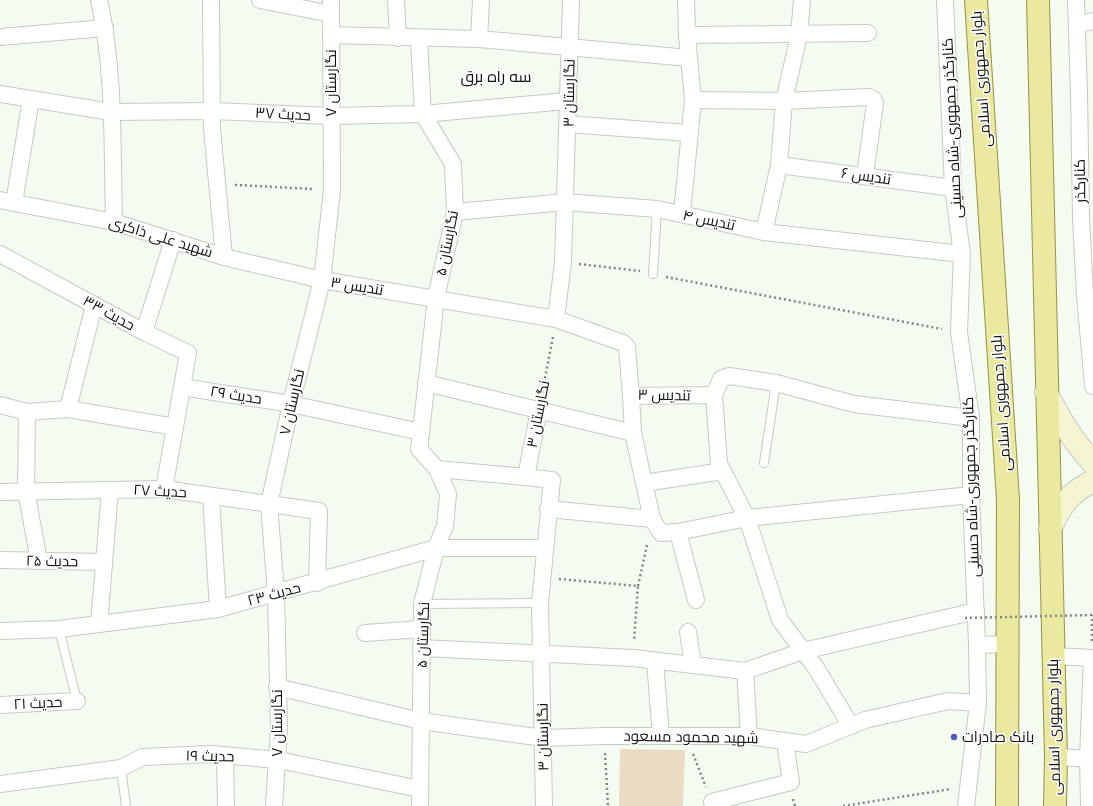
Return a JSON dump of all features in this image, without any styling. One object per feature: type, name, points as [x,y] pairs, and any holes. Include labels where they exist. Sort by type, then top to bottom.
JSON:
[{"type":"main road","name":"بلوار جمهوری اسلامی","points":[[976,0],[1008,500],[1007,806]]},
{"type":"main road","name":"بلوار جمهوری اسلامی","points":[[1038,0],[1046,392],[1056,757],[1055,806]]},
{"type":"street","points":[[99,0],[105,28],[111,112],[114,222]]},
{"type":"street","points":[[211,0],[212,111],[224,257]]},
{"type":"street","points":[[260,0],[331,7]]},
{"type":"street","points":[[396,0],[398,38]]},
{"type":"street","points":[[479,39],[481,0]]},
{"type":"street","name":"نگارستان ۳","points":[[556,319],[562,262],[565,202],[571,0]]},
{"type":"street","points":[[682,213],[688,133],[693,100],[687,35],[686,0]]},
{"type":"street","points":[[764,232],[779,165],[784,101],[799,35],[802,0]]},
{"type":"street","name":"کنارگذر جمهوری-شاه حسینی","points":[[945,0],[953,188],[962,254],[958,332],[971,418],[970,614],[977,645],[978,703],[967,786],[966,806]]},
{"type":"street","name":"کنارگذر","points":[[1076,0],[1077,24],[1086,92],[1080,216],[1089,295],[1093,383]]},
{"type":"street","name":"نگارستان ۷","points":[[274,806],[279,728],[276,594],[269,504],[291,404],[322,280],[332,190],[331,7]]},
{"type":"street","points":[[1077,24],[1093,21]]},
{"type":"street","points":[[0,37],[105,28]]},
{"type":"street","points":[[687,35],[799,35],[868,33]]},
{"type":"street","points":[[331,35],[479,39],[689,58]]},
{"type":"street","name":"نگارستان ۵","points":[[419,38],[423,114],[454,164],[455,212],[436,298],[421,432]]},
{"type":"street","name":"حدیث ۳۷","points":[[0,94],[111,112],[212,111],[331,116],[423,114],[567,101]]},
{"type":"street","points":[[693,100],[784,101],[869,97],[873,99],[875,103],[865,175]]},
{"type":"street","points":[[7,201],[31,99]]},
{"type":"street","points":[[568,124],[688,133]]},
{"type":"street","name":"تندیس ۶","points":[[779,165],[865,175],[953,188]]},
{"type":"street","name":"شهید علی ذاکری","points":[[7,201],[114,222],[224,257],[322,280]]},
{"type":"street","name":"تندیس ۴","points":[[455,212],[565,202],[657,209],[682,213],[764,232],[962,254]]},
{"type":"street","points":[[144,332],[173,240]]},
{"type":"street","name":"حدیث ۳۳","points":[[0,254],[144,332],[188,353],[182,387]]},
{"type":"street","name":"تندیس ۳","points":[[322,280],[556,319],[623,343],[628,347],[631,396],[714,395]]},
{"type":"street","points":[[68,409],[94,305]]},
{"type":"street","points":[[851,726],[816,668],[780,620],[746,518],[719,464],[714,395],[721,379],[724,376],[776,383],[854,404],[971,418]]},
{"type":"street","points":[[426,383],[633,433]]},
{"type":"street","points":[[164,489],[182,387]]},
{"type":"street","name":"حدیث ۲۹","points":[[182,387],[291,404],[421,432]]},
{"type":"street","points":[[1046,392],[1061,422],[1076,444],[1093,463]]},
{"type":"street","points":[[631,396],[633,433],[652,519],[661,533],[678,532],[746,518],[971,494]]},
{"type":"street","points":[[0,405],[27,412],[68,409],[175,427]]},
{"type":"street","name":"نگارستان ۳","points":[[539,410],[526,477],[552,480],[541,577],[540,603],[544,806]]},
{"type":"street","points":[[27,412],[26,491],[39,561]]},
{"type":"street","points":[[421,432],[419,449],[437,469],[526,477]]},
{"type":"street","name":"نگارستان ۵","points":[[420,806],[422,604],[436,548],[445,526],[448,494],[437,469]]},
{"type":"street","points":[[644,483],[723,471]]},
{"type":"street","points":[[1050,529],[1060,506],[1077,489],[1093,481]]},
{"type":"street","name":"حدیث ۲۷","points":[[0,492],[164,489],[319,511],[317,583]]},
{"type":"street","points":[[98,624],[110,490]]},
{"type":"street","points":[[212,496],[218,609]]},
{"type":"street","points":[[548,509],[652,519]]},
{"type":"street","points":[[678,532],[696,600]]},
{"type":"street","name":"حدیث ۲۳","points":[[0,631],[59,628],[218,609],[317,583],[436,548],[544,548]]},
{"type":"street","name":"حدیث ۲۵","points":[[0,560],[104,562]]},
{"type":"street","points":[[422,648],[633,658],[746,671],[803,651],[970,614]]},
{"type":"street","points":[[365,633],[422,629]]},
{"type":"street","points":[[688,632],[693,666]]},
{"type":"street","points":[[977,645],[1008,644]]},
{"type":"street","points":[[1053,656],[1093,658],[1089,806]]},
{"type":"street","points":[[655,661],[661,736]]},
{"type":"street","points":[[746,671],[749,736]]},
{"type":"street","name":"شهید محمود مسعود","points":[[277,687],[421,721],[543,738],[686,735],[749,736],[806,744],[865,720],[948,701],[978,703]]},
{"type":"street","name":"حدیث ۲۱","points":[[0,705],[76,700]]},
{"type":"street","points":[[712,802],[791,782],[785,742]]},
{"type":"street","name":"حدیث ۱۹","points":[[0,784],[121,768],[143,757],[211,754],[278,760],[420,788]]},
{"type":"street","points":[[225,755],[226,806]]},
{"type":"street","points":[[1056,757],[1090,758]]},
{"type":"lane","points":[[653,274],[657,209]]},
{"type":"lane","points":[[764,463],[776,383]]},
{"type":"lane","points":[[422,604],[540,603]]},
{"type":"lane","points":[[59,628],[76,700]]},
{"type":"lane","points":[[121,768],[126,806]]},
{"type":"path","points":[[217,184],[332,190]]},
{"type":"path","points":[[562,262],[626,269],[809,305],[958,332]]},
{"type":"path","name":"نگارستان ۳","points":[[539,410],[556,319]]},
{"type":"path","points":[[633,658],[638,586],[652,519]]},
{"type":"path","points":[[541,577],[638,586]]},
{"type":"path","points":[[970,614],[1092,615],[1092,635]]},
{"type":"path","points":[[686,735],[712,802]]},
{"type":"path","points":[[604,736],[608,806]]},
{"type":"path","points":[[843,806],[967,786]]},
{"type":"shaded area","points":[[620,749],[685,750],[683,806],[619,806]]},
{"type":"place","name":"بانک صادرات","points":[[954,737]]},
{"type":"district","name":"سه راه برق","points":[[496,76]]}]
